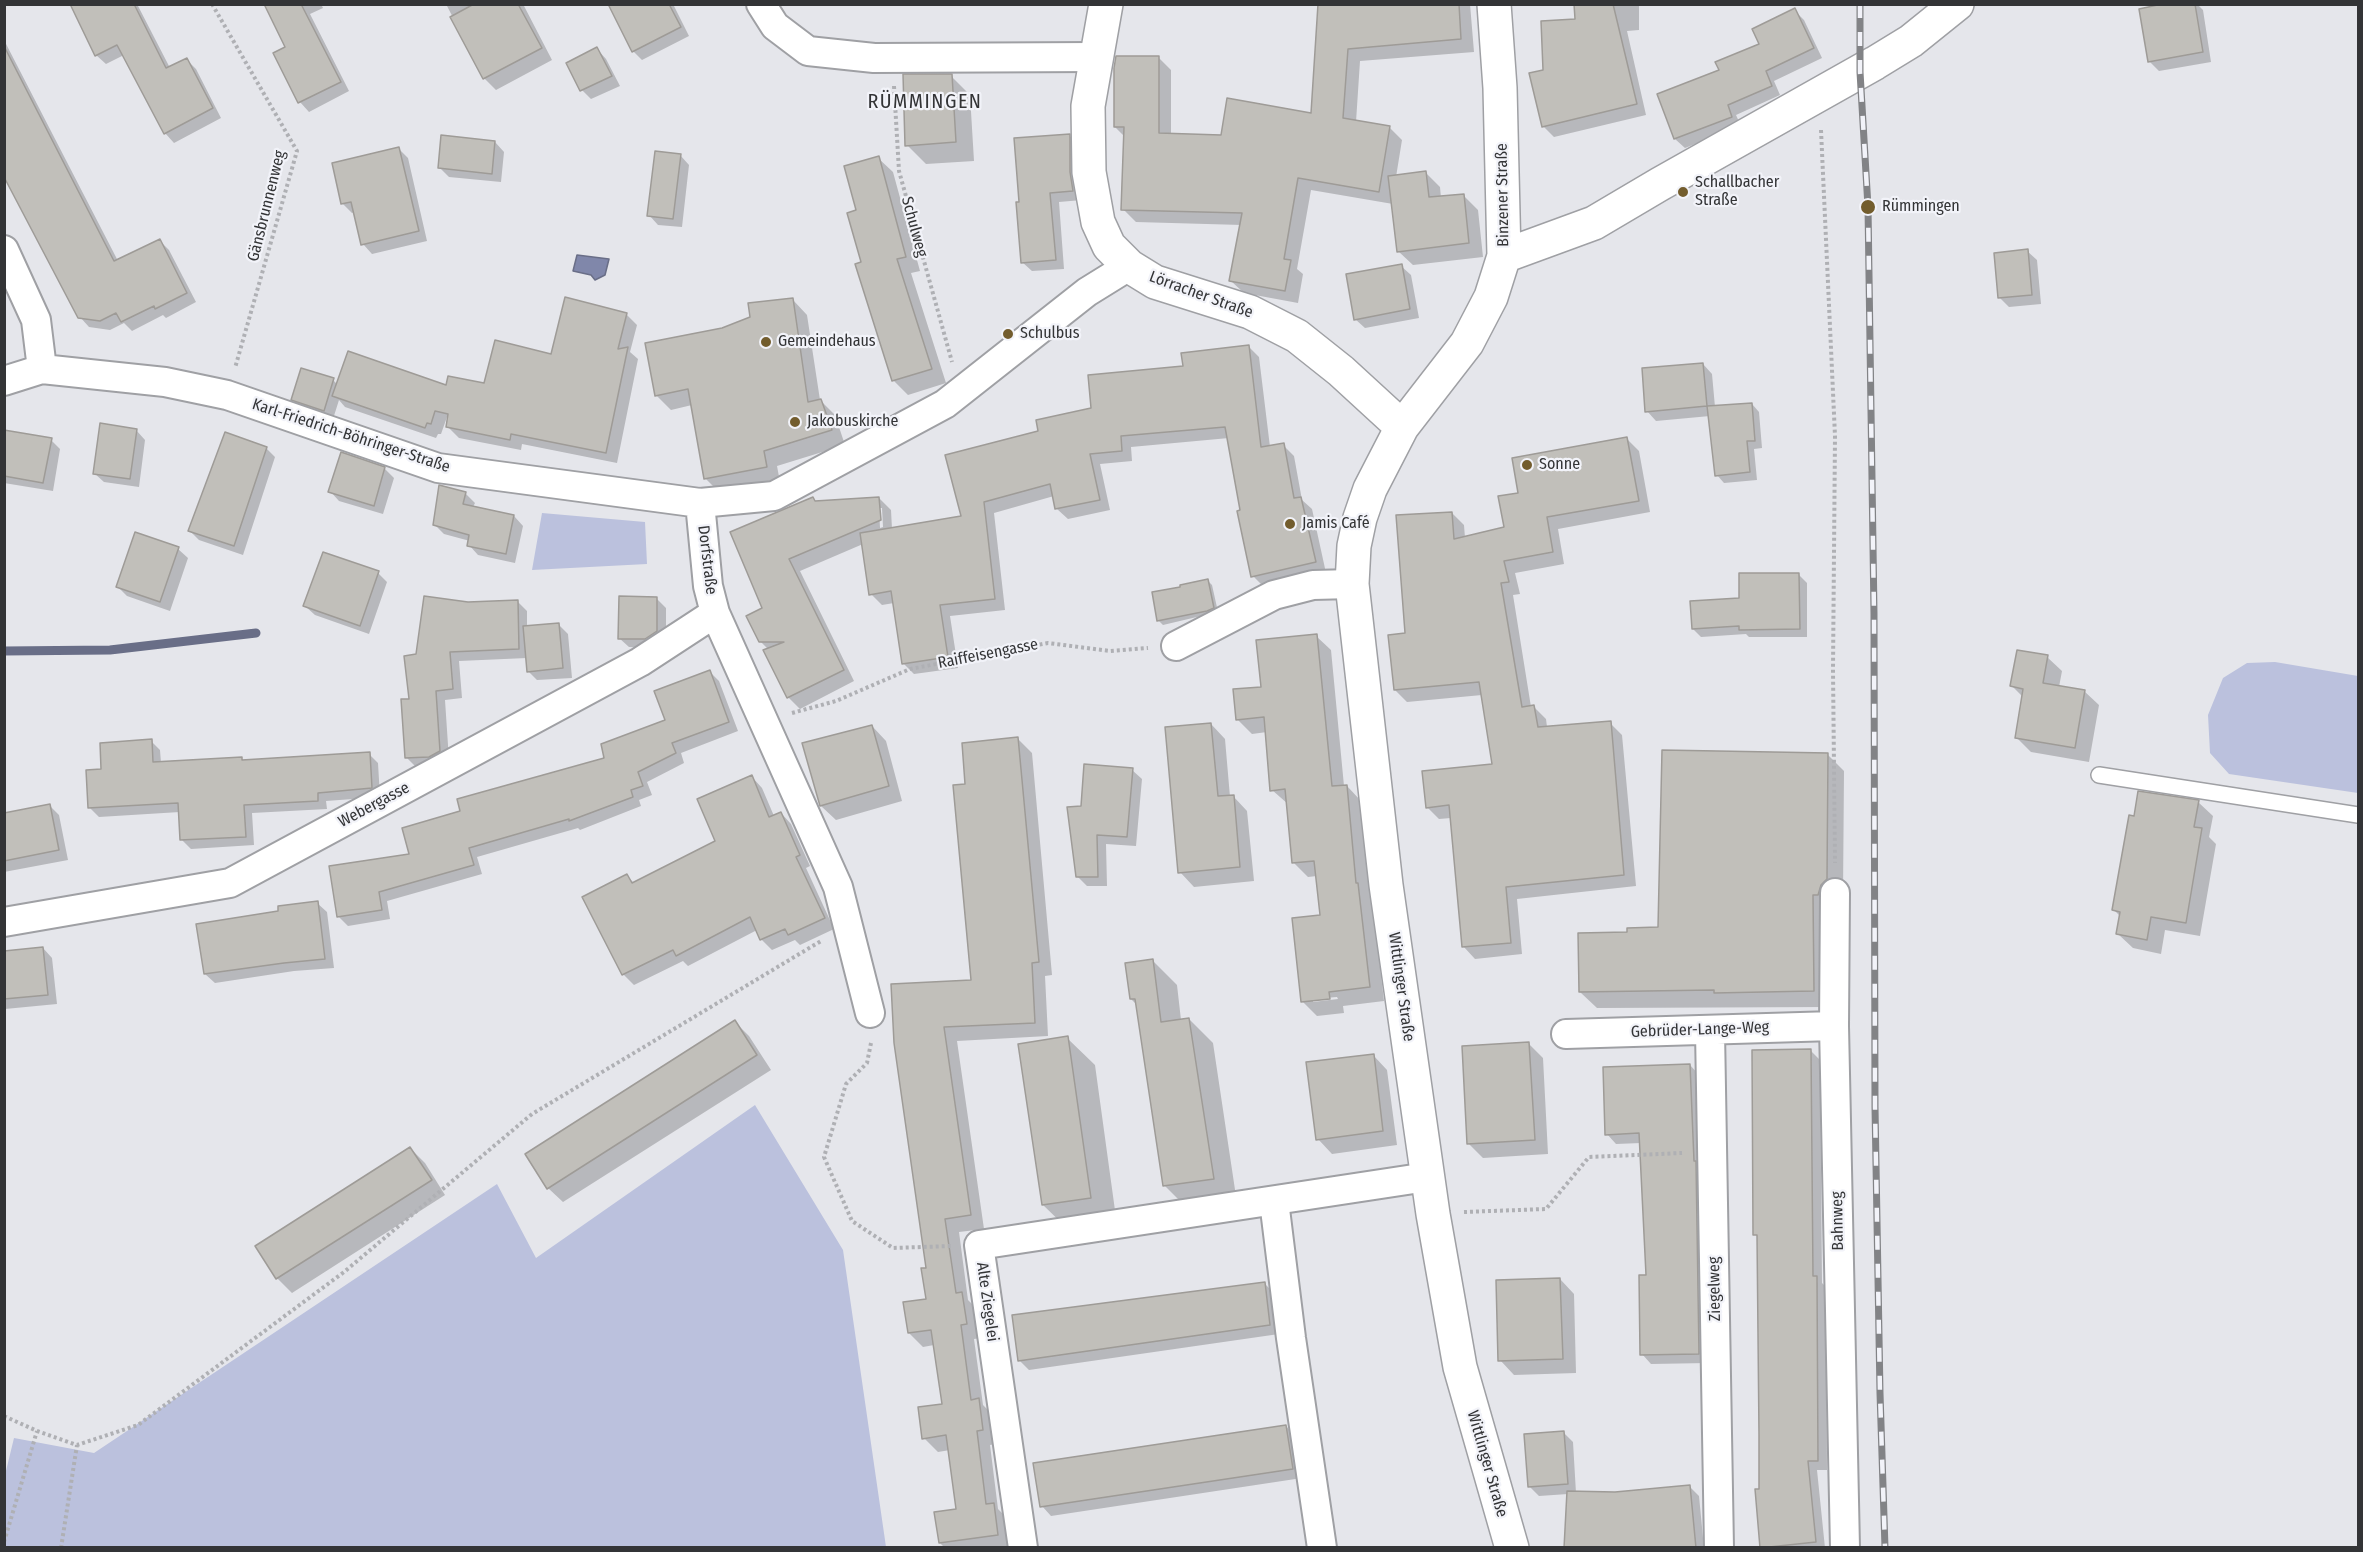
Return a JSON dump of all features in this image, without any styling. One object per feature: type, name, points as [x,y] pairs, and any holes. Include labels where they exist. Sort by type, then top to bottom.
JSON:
[{"type":"main road","name":"Lörracher Straße","points":[[1106,4],[1088,106],[1089,172],[1102,230],[1108,246],[1129,266],[1155,282],[1250,312],[1297,336],[1341,370],[1402,428]]},
{"type":"main road","name":"Binzener Straße","points":[[1402,428],[1467,343],[1491,297],[1504,256],[1500,88],[1494,4]]},
{"type":"main road","points":[[1504,256],[1594,223],[1911,41],[1957,4]]},
{"type":"main road","name":"Wittlinger Straße","points":[[1402,428],[1365,502],[1354,546],[1352,584],[1386,885],[1433,1214],[1460,1367],[1512,1548]]},
{"type":"street","points":[[761,4],[775,26],[808,51],[874,58],[1096,57]]},
{"type":"street","points":[[4,250],[36,320],[42,369]]},
{"type":"street","name":"Dorfstraße","points":[[870,1013],[838,887],[715,613],[708,586],[700,503],[774,496],[945,404],[1087,292],[1129,266]]},
{"type":"street","name":"Karl-Friedrich-Böhringer-Straße","points":[[4,381],[42,369],[165,382],[228,395],[438,468],[700,503]]},
{"type":"street","points":[[1176,646],[1274,595],[1313,585],[1352,584]]},
{"type":"street","name":"Webergasse","points":[[4,922],[230,883],[640,662],[715,613]]},
{"type":"street","name":"Bahnweg","points":[[1835,894],[1834,1026],[1845,1548]]},
{"type":"street","name":"Gebrüder-Lange-Weg","points":[[1566,1034],[1834,1026]]},
{"type":"street","name":"Ziegelweg","points":[[1710,1031],[1719,1548]]},
{"type":"street","name":"Alte Ziegelei","points":[[1023,1548],[979,1245],[1427,1177]]},
{"type":"street","points":[[1274,1201],[1292,1350],[1322,1548]]},
{"type":"lane","points":[[2099,775],[2358,815]]},
{"type":"path","name":"Gänsbrunnenweg","points":[[212,4],[297,151],[228,395]]},
{"type":"path","name":"Schulweg","points":[[892,58],[899,171],[961,392]]},
{"type":"path","points":[[1819,94],[1835,436],[1833,670],[1835,894]]},
{"type":"path","name":"Raiffeisengasse","points":[[764,720],[836,701],[910,669],[1048,643],[1110,651],[1176,646]]},
{"type":"path","points":[[4,1416],[76,1445],[138,1425],[344,1272],[532,1114],[848,926]]},
{"type":"path","points":[[870,1013],[871,1038],[867,1063],[846,1084],[824,1157],[837,1191],[852,1221],[893,1248],[979,1245]]},
{"type":"path","points":[[1433,1214],[1546,1209],[1589,1157],[1713,1151]]},
{"type":"path","points":[[4,1542],[37,1431]]},
{"type":"path","points":[[62,1548],[76,1445]]},
{"type":"shaded area","points":[[577,255],[609,259],[605,275],[595,280],[591,275],[573,271]]},
{"type":"shaded area","points":[[542,513],[645,522],[647,564],[532,570]]},
{"type":"shaded area","points":[[2275,662],[2358,676],[2358,793],[2229,774],[2210,753],[2208,715],[2223,678],[2247,663]]},
{"type":"shaded area","points":[[755,1105],[843,1250],[886,1547],[5,1547],[5,1475],[14,1438],[94,1453],[497,1184],[536,1258]]},
{"type":"building","points":[[70,4],[134,4],[166,68],[187,58],[213,108],[164,134],[117,45],[95,56]]},
{"type":"building","points":[[264,4],[301,4],[341,82],[298,103],[273,53],[285,47]]},
{"type":"building","points":[[474,4],[518,4],[542,48],[483,79],[450,17]]},
{"type":"building","points":[[608,4],[669,4],[681,27],[632,52]]},
{"type":"building","points":[[1318,4],[1459,4],[1461,39],[1348,49],[1343,118],[1390,126],[1379,192],[1298,178],[1284,259],[1291,260],[1285,291],[1229,281],[1242,213],[1121,210],[1124,127],[1114,127],[1116,56],[1159,56],[1159,133],[1221,135],[1227,98],[1311,113]]},
{"type":"building","points":[[1574,4],[1613,4],[1637,104],[1542,127],[1529,73],[1543,70],[1541,21],[1575,19]]},
{"type":"building","points":[[2162,4],[2195,4],[2203,52],[2148,62],[2139,9]]},
{"type":"building","points":[[1795,8],[1814,48],[1766,71],[1772,86],[1728,105],[1732,117],[1674,139],[1657,94],[1719,70],[1715,62],[1759,44],[1752,29]]},
{"type":"building","points":[[4,46],[114,261],[160,239],[187,293],[121,322],[116,313],[100,321],[78,318],[4,177]]},
{"type":"building","points":[[597,47],[612,76],[580,91],[566,63]]},
{"type":"building","points":[[903,74],[952,74],[956,142],[905,146]]},
{"type":"building","points":[[1070,134],[1070,172],[1073,191],[1050,193],[1056,260],[1021,263],[1014,138]]},
{"type":"building","points":[[441,135],[495,141],[492,174],[438,168]]},
{"type":"building","points":[[399,147],[419,231],[361,245],[351,202],[341,204],[332,163]]},
{"type":"building","points":[[655,151],[681,154],[673,219],[647,216]]},
{"type":"building","points":[[879,156],[906,257],[897,259],[932,369],[892,381],[855,264],[861,262],[847,213],[856,210],[844,166]]},
{"type":"building","points":[[1426,171],[1429,197],[1464,194],[1469,243],[1397,252],[1388,176]]},
{"type":"building","points":[[2028,249],[2032,295],[1998,298],[1994,253]]},
{"type":"building","points":[[1402,264],[1410,309],[1354,320],[1346,274]]},
{"type":"building","points":[[565,297],[627,313],[618,349],[628,347],[606,453],[511,434],[510,440],[446,427],[448,414],[435,411],[431,424],[427,423],[425,428],[332,396],[348,351],[446,385],[448,376],[484,383],[495,340],[551,354]]},
{"type":"building","points":[[793,298],[808,402],[821,399],[832,430],[764,451],[767,467],[704,479],[688,389],[655,396],[645,343],[722,328],[750,317],[748,303]]},
{"type":"building","points":[[1249,345],[1261,447],[1284,443],[1294,498],[1301,497],[1316,562],[1251,577],[1237,511],[1240,510],[1225,427],[1121,436],[1122,451],[1090,454],[1100,500],[1055,509],[1050,484],[984,502],[995,599],[940,605],[948,657],[902,664],[891,591],[869,595],[860,533],[961,516],[945,455],[1038,431],[1036,420],[1091,408],[1088,375],[1183,366],[1181,353]]},
{"type":"building","points":[[1703,363],[1707,406],[1645,412],[1642,368]]},
{"type":"building","points":[[301,368],[334,378],[324,411],[291,400]]},
{"type":"building","points":[[1752,403],[1755,441],[1747,441],[1750,472],[1715,476],[1707,406]]},
{"type":"building","points":[[100,423],[137,429],[130,479],[93,474]]},
{"type":"building","points":[[4,430],[52,438],[43,483],[4,476]]},
{"type":"building","points":[[225,432],[267,447],[234,546],[188,531]]},
{"type":"building","points":[[1627,437],[1639,501],[1547,517],[1553,552],[1504,561],[1509,582],[1501,583],[1522,707],[1534,705],[1538,727],[1611,721],[1624,875],[1506,887],[1511,943],[1462,947],[1449,805],[1426,808],[1422,771],[1492,764],[1479,682],[1394,690],[1388,635],[1405,633],[1396,515],[1452,512],[1454,539],[1504,527],[1498,496],[1518,493],[1512,458]]},
{"type":"building","points":[[341,452],[385,467],[374,506],[328,492]]},
{"type":"building","points":[[439,485],[466,492],[463,504],[514,515],[506,554],[467,546],[469,535],[433,525]]},
{"type":"building","points":[[813,497],[815,501],[879,497],[881,520],[789,559],[844,670],[787,698],[763,650],[784,642],[759,642],[746,616],[762,608],[730,532]]},
{"type":"building","points":[[135,532],[179,547],[160,602],[116,587]]},
{"type":"building","points":[[323,552],[379,571],[360,626],[303,606]]},
{"type":"building","points":[[1739,573],[1799,573],[1800,629],[1739,630],[1739,626],[1692,629],[1690,601],[1739,598]]},
{"type":"building","points":[[1208,579],[1214,608],[1157,621],[1152,592]]},
{"type":"building","points":[[424,596],[468,602],[518,600],[519,649],[450,652],[453,689],[436,691],[440,751],[429,757],[405,758],[401,699],[409,699],[404,656],[416,654]]},
{"type":"building","points":[[619,596],[657,597],[657,631],[645,639],[618,639]]},
{"type":"building","points":[[559,623],[563,668],[527,672],[523,626]]},
{"type":"building","points":[[1317,634],[1332,786],[1347,785],[1356,883],[1358,883],[1370,987],[1329,992],[1330,999],[1301,1002],[1292,918],[1320,915],[1314,861],[1292,863],[1285,789],[1270,791],[1264,717],[1236,720],[1233,689],[1261,687],[1256,640]]},
{"type":"building","points":[[2017,650],[2048,655],[2043,683],[2085,690],[2075,748],[2015,738],[2023,689],[2010,686]]},
{"type":"building","points":[[710,670],[729,722],[672,743],[676,753],[638,772],[643,786],[631,790],[633,797],[569,821],[569,819],[469,848],[474,865],[379,892],[382,910],[337,917],[329,866],[409,854],[402,828],[460,811],[457,799],[604,758],[601,744],[665,720],[654,691]]},
{"type":"building","points":[[1211,723],[1218,796],[1234,795],[1240,867],[1178,873],[1165,727]]},
{"type":"building","points":[[872,725],[889,786],[820,806],[802,743]]},
{"type":"building","points":[[1018,737],[1039,962],[1032,963],[1035,1023],[944,1027],[971,1215],[945,1219],[956,1293],[962,1292],[967,1324],[961,1325],[971,1400],[979,1398],[983,1430],[977,1431],[986,1504],[994,1503],[998,1535],[939,1543],[934,1512],[956,1509],[946,1435],[922,1439],[918,1407],[942,1404],[931,1330],[908,1333],[903,1302],[926,1299],[921,1268],[926,1268],[894,1043],[891,984],[971,980],[953,785],[965,784],[962,743]]},
{"type":"building","points":[[152,739],[153,762],[242,757],[242,760],[370,752],[372,788],[318,793],[318,801],[244,805],[246,837],[180,840],[178,803],[88,808],[86,770],[101,769],[100,743]]},
{"type":"building","points":[[1662,750],[1828,753],[1827,879],[1821,885],[1818,895],[1813,895],[1814,991],[1579,992],[1578,933],[1627,932],[1627,928],[1658,927]]},
{"type":"building","points":[[1084,764],[1133,768],[1127,837],[1097,835],[1098,877],[1076,877],[1067,807],[1081,806]]},
{"type":"building","points":[[752,775],[769,817],[781,812],[800,855],[796,857],[825,918],[788,935],[785,929],[760,940],[750,917],[676,956],[673,950],[622,975],[582,897],[627,874],[632,883],[715,841],[697,799]]},
{"type":"building","points":[[2138,791],[2199,800],[2194,827],[2202,828],[2186,923],[2151,917],[2147,940],[2116,934],[2120,912],[2112,910],[2129,815],[2134,816]]},
{"type":"building","points":[[50,804],[59,850],[4,861],[4,813]]},
{"type":"building","points":[[318,901],[325,959],[204,974],[196,924],[278,911],[278,906]]},
{"type":"building","points":[[43,947],[48,995],[4,999],[4,951]]},
{"type":"building","points":[[1153,959],[1161,1022],[1189,1018],[1214,1179],[1163,1186],[1135,999],[1130,999],[1125,963]]},
{"type":"building","points":[[735,1020],[757,1055],[547,1189],[525,1154]]},
{"type":"building","points":[[1068,1036],[1091,1198],[1042,1205],[1018,1044]]},
{"type":"building","points":[[1529,1042],[1535,1140],[1467,1144],[1462,1046]]},
{"type":"building","points":[[1811,1049],[1813,1276],[1817,1276],[1818,1461],[1808,1461],[1816,1542],[1760,1548],[1755,1489],[1759,1489],[1759,1435],[1757,1235],[1753,1235],[1752,1050]]},
{"type":"building","points":[[1374,1054],[1383,1131],[1316,1140],[1306,1062]]},
{"type":"building","points":[[1690,1064],[1694,1161],[1696,1161],[1699,1354],[1640,1355],[1639,1275],[1646,1275],[1639,1133],[1605,1135],[1603,1067]]},
{"type":"building","points":[[410,1147],[432,1180],[276,1279],[255,1246]]},
{"type":"building","points":[[1560,1278],[1563,1359],[1498,1361],[1496,1280]]},
{"type":"building","points":[[1265,1282],[1270,1325],[1018,1361],[1012,1315]]},
{"type":"building","points":[[1286,1425],[1293,1469],[1040,1507],[1033,1463]]},
{"type":"building","points":[[1564,1431],[1568,1484],[1528,1487],[1524,1434]]},
{"type":"building","points":[[1690,1485],[1696,1548],[1564,1548],[1567,1491],[1615,1492]]},
{"type":"waterway","points":[[4,651],[110,650],[256,633]]},
{"type":"railway","points":[[1860,4],[1860,72],[1868,207],[1874,614],[1875,1107],[1885,1548]]},
{"type":"place","name":"Schallbacher Straße","points":[[1683,192]]},
{"type":"place","name":"Rümmingen","points":[[1868,207]]},
{"type":"place","name":"Schulbus","points":[[1008,334]]},
{"type":"place","name":"Gemeindehaus","points":[[766,342]]},
{"type":"place","name":"Jakobuskirche","points":[[795,422]]},
{"type":"place","name":"Sonne","points":[[1527,465]]},
{"type":"place","name":"Jamis Café","points":[[1290,524]]},
{"type":"district","name":"RÜMMINGEN","points":[[925,102]]}]
